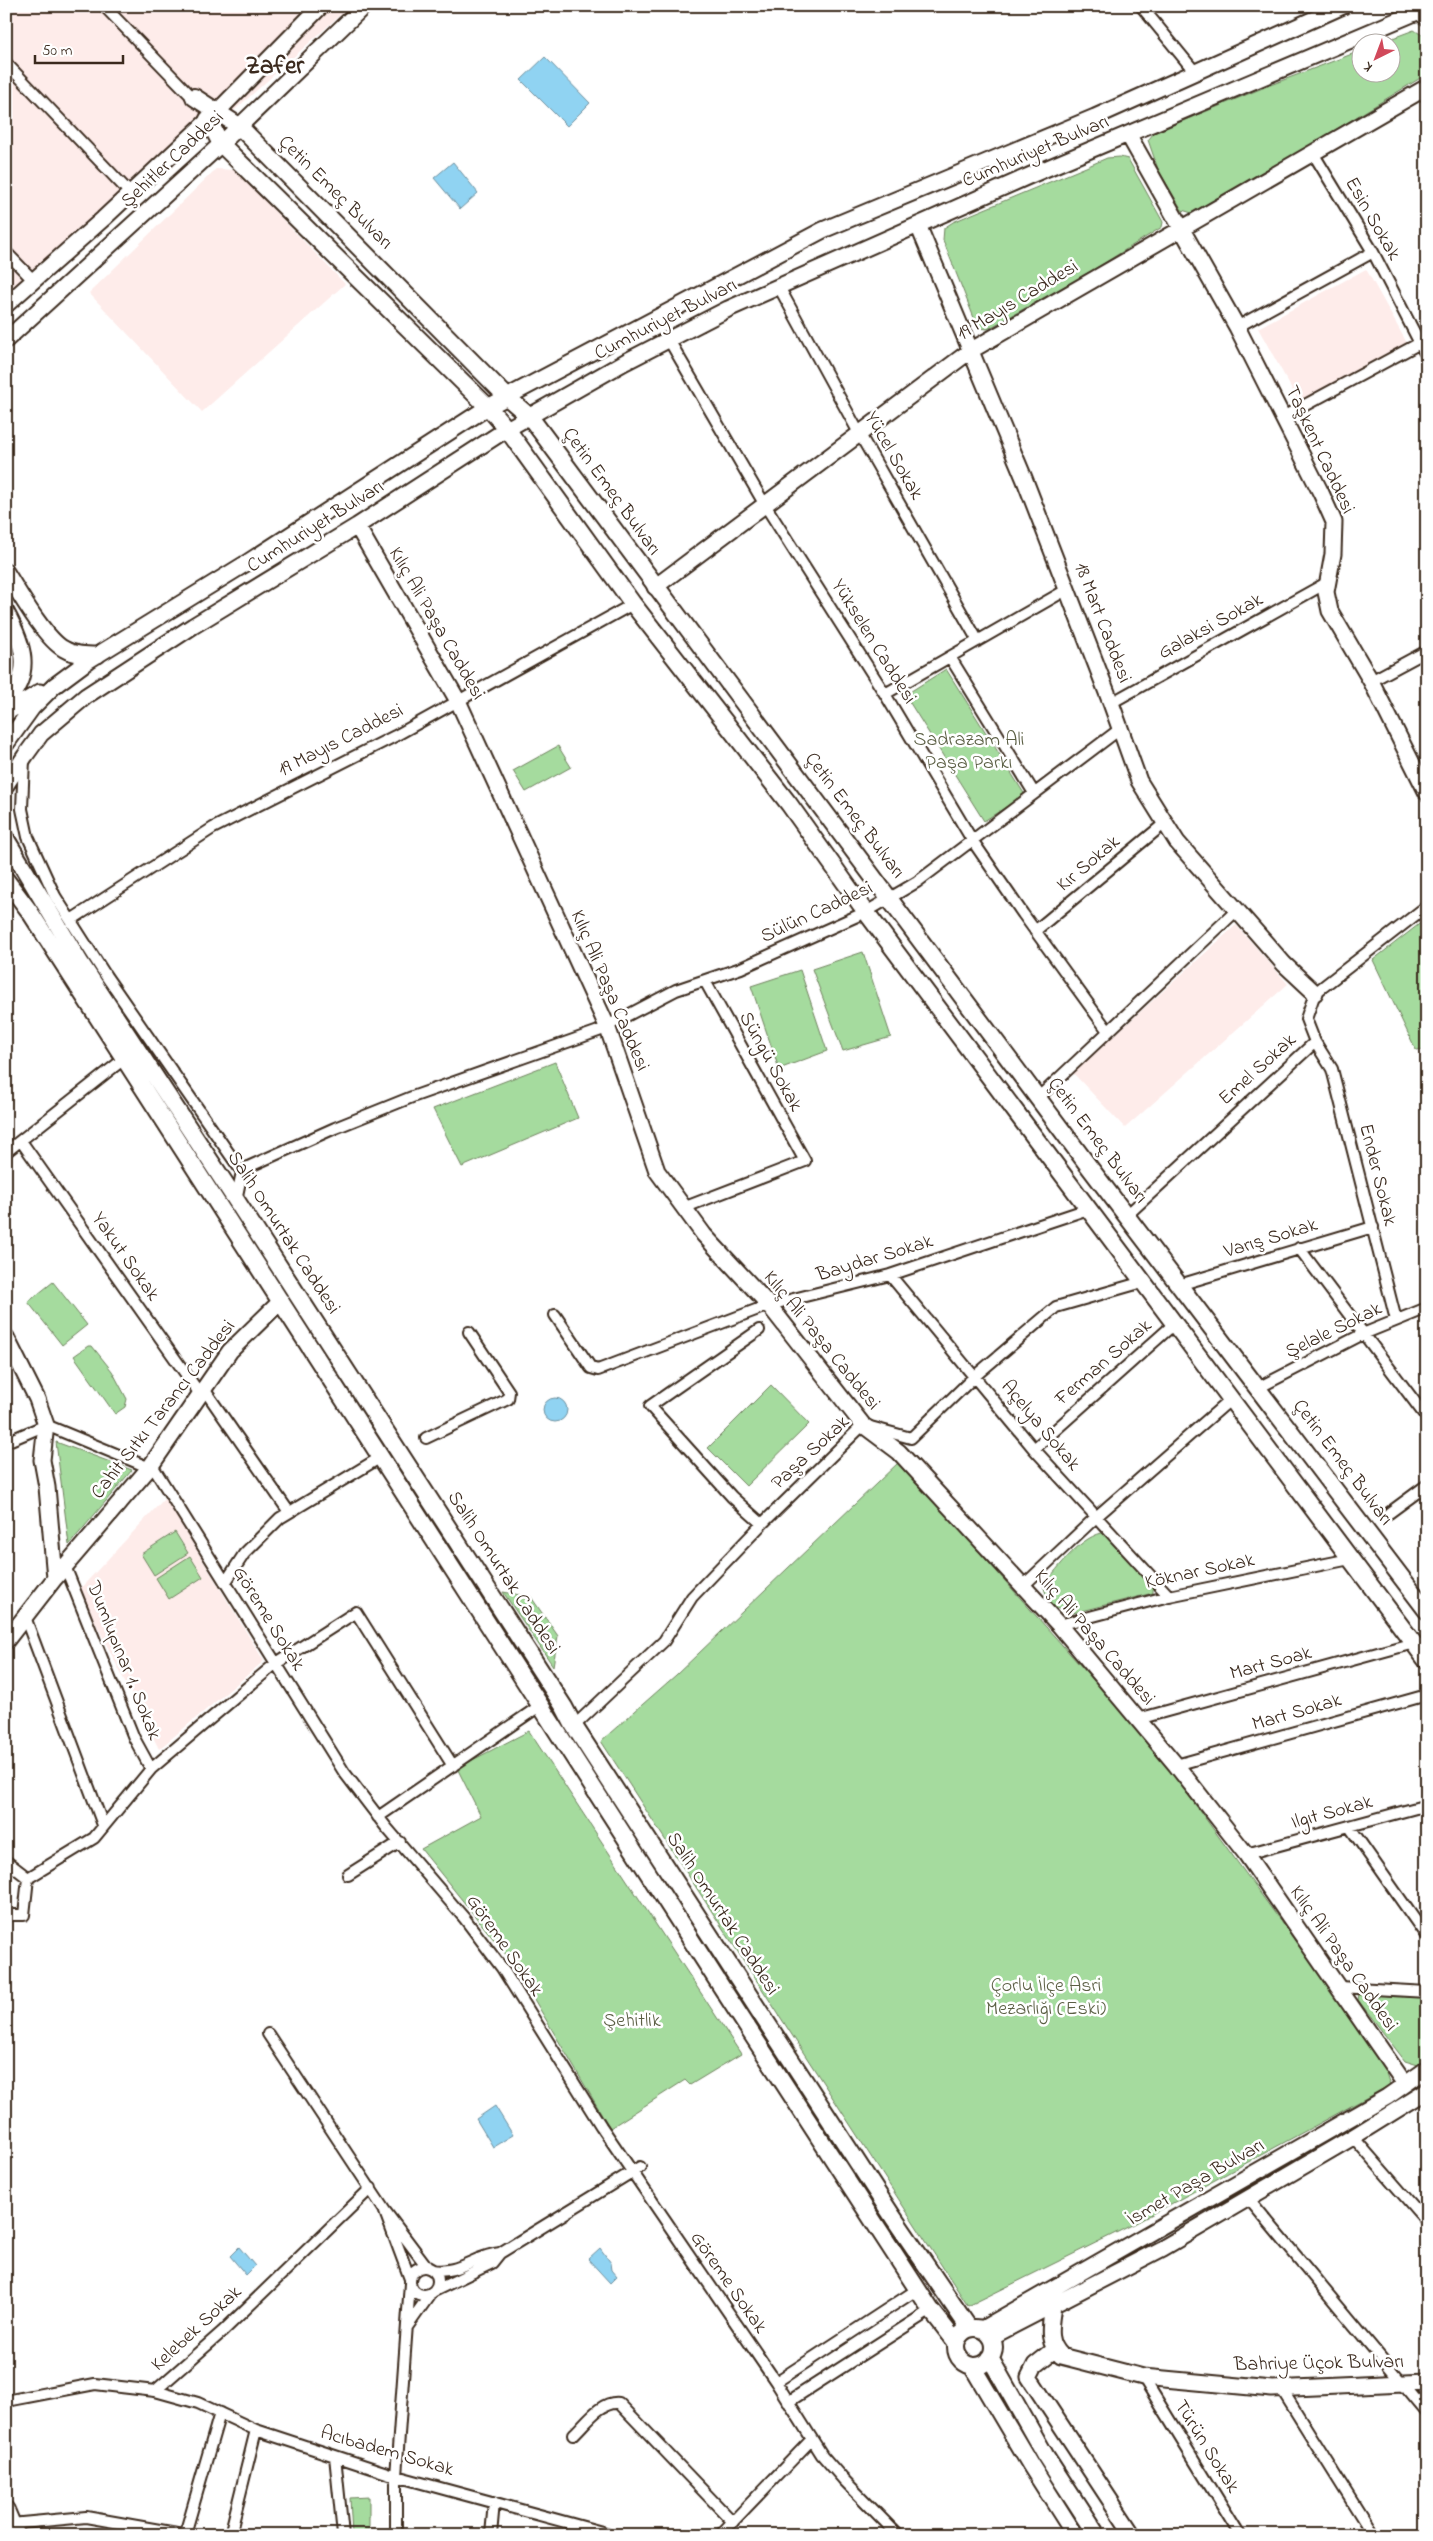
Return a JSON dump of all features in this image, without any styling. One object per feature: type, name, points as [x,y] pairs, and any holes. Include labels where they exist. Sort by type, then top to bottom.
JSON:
[{"type":"main road","name":"Çetin Emeç Bulvarı","points":[[194,97],[212,115],[239,126],[507,397],[530,417],[1126,1216],[1427,1611]]},
{"type":"main road","points":[[212,115],[221,144],[507,429],[633,604],[789,804],[866,912],[1427,1661]]},
{"type":"main road","name":"Salih Omurtak Caddesi","points":[[6,838],[81,964],[236,1200],[564,1707],[574,1726],[893,2217],[981,2331]]},
{"type":"main road","name":"Salih Omurtak Caddesi","points":[[9,886],[30,912],[125,1058],[542,1705],[736,2011],[931,2310],[956,2342]]},
{"type":"main road","points":[[981,2331],[994,2349],[990,2358],[984,2364],[972,2366],[966,2364],[957,2355],[956,2342],[959,2336],[981,2331]]},
{"type":"main road","points":[[990,2358],[1045,2455],[1097,2535]]},
{"type":"main road","points":[[972,2366],[1075,2535]]},
{"type":"street","points":[[104,6],[194,97]]},
{"type":"street","name":"Şehitler Caddesi","points":[[6,305],[130,193],[212,115],[320,6]]},
{"type":"street","name":"Şehitler Caddesi","points":[[6,340],[221,144],[364,6]]},
{"type":"street","points":[[1141,6],[1195,72]]},
{"type":"street","name":"Cumhuriyet Bulvarı","points":[[6,744],[32,708],[54,686],[93,657],[245,564],[507,397],[823,230],[977,168],[1343,6]]},
{"type":"street","name":"Cumhuriyet Bulvarı","points":[[6,785],[24,756],[42,734],[86,696],[193,626],[357,526],[507,429],[625,362],[779,286],[918,225],[1128,134],[1422,14]]},
{"type":"street","points":[[6,63],[130,193]]},
{"type":"street","name":"19 Mayıs Caddesi","points":[[655,587],[970,351],[1427,87]]},
{"type":"street","name":"Taşkent Caddesi","points":[[1128,134],[1237,327],[1334,522],[1333,554],[1326,592],[1330,611],[1371,681],[1427,793]]},
{"type":"street","name":"Esin Sokak","points":[[1313,153],[1373,252],[1427,357]]},
{"type":"street","name":"18 Mart Caddesi","points":[[918,225],[1024,478],[1068,589],[1139,782],[1177,842],[1284,964],[1315,993]]},
{"type":"street","points":[[6,252],[33,280]]},
{"type":"street","points":[[1237,327],[1373,252]]},
{"type":"street","name":"Yücel Sokak","points":[[779,286],[859,433],[978,641]]},
{"type":"street","name":"Yükselen Caddesi","points":[[669,340],[765,505],[885,694],[972,840],[1108,1031]]},
{"type":"street","points":[[1283,417],[1420,343]]},
{"type":"street","name":"Kılıç Ali Paşa Caddesi","points":[[357,526],[458,701],[607,1027],[657,1171],[704,1236],[769,1306],[863,1425],[900,1452],[1059,1625],[1176,1765],[1246,1854],[1405,2084]]},
{"type":"street","points":[[6,572],[52,639],[64,649],[93,657]]},
{"type":"street","name":"Galaksi Sokak","points":[[1111,703],[1328,582]]},
{"type":"street","points":[[885,694],[1068,589]]},
{"type":"street","name":"19 Mayıs Caddesi","points":[[72,920],[213,828],[395,736],[633,604]]},
{"type":"street","points":[[6,612],[19,636],[24,651],[21,679],[14,694],[6,702]]},
{"type":"street","points":[[1371,681],[1427,651]]},
{"type":"street","points":[[6,713],[93,657]]},
{"type":"street","points":[[950,657],[1034,793]]},
{"type":"street","name":"Sülün Caddesi","points":[[242,1172],[248,1167],[299,1144],[412,1097],[607,1027],[676,990],[741,968],[866,912],[917,882],[1120,729]]},
{"type":"street","points":[[24,756],[22,809],[28,836],[48,882],[106,976],[242,1172],[236,1200]]},
{"type":"street","name":"Kır Sokak","points":[[1035,931],[1165,823]]},
{"type":"street","points":[[1315,993],[1427,906]]},
{"type":"street","points":[[1038,1098],[1237,910]]},
{"type":"street","name":"Süngü Sokak","points":[[684,1208],[805,1161],[705,981]]},
{"type":"street","name":"Emel Sokak","points":[[1126,1216],[1315,1042],[1306,1019],[1315,993]]},
{"type":"street","name":"Ender Sokak","points":[[1315,1042],[1332,1069],[1396,1320]]},
{"type":"street","points":[[6,1152],[125,1058]]},
{"type":"street","name":"Yakut Sokak","points":[[21,1141],[289,1512]]},
{"type":"street","name":"Baydar Sokak","points":[[555,1314],[591,1368],[598,1370],[769,1306],[890,1275],[1088,1209]]},
{"type":"street","name":"Varış Sokak","points":[[1179,1285],[1299,1248],[1373,1228]]},
{"type":"street","points":[[1299,1248],[1427,1418]]},
{"type":"street","name":"Açelya Sokak","points":[[890,1275],[1034,1449],[1169,1596]]},
{"type":"street","name":"Paşa Sokak","points":[[574,1726],[664,1641],[692,1597],[762,1524],[863,1425],[911,1438],[975,1376],[1056,1307],[1143,1282]]},
{"type":"street","name":"Cahit Sıtkı Tarancı Caddesi","points":[[6,1641],[55,1578],[150,1467],[230,1351],[282,1301]]},
{"type":"street","name":"Şelale Sokak","points":[[1258,1388],[1363,1334],[1427,1308]]},
{"type":"street","name":"Ferman Sokak","points":[[1034,1449],[1174,1324]]},
{"type":"street","points":[[758,1330],[650,1406],[713,1476],[762,1524]]},
{"type":"street","points":[[426,1438],[508,1400],[509,1392],[469,1332]]},
{"type":"street","points":[[6,1337],[37,1398],[46,1425],[42,1460],[55,1578]]},
{"type":"street","points":[[1022,1586],[1096,1517],[1230,1400]]},
{"type":"street","points":[[6,1442],[46,1425]]},
{"type":"street","name":"Göreme Sokak","points":[[46,1425],[150,1467],[165,1484],[275,1664],[344,1772],[378,1817],[460,1912],[502,1968],[812,2439],[843,2480],[898,2535]]},
{"type":"street","points":[[225,1583],[244,1554],[289,1512],[381,1456]]},
{"type":"street","points":[[1389,1513],[1427,1485]]},
{"type":"street","name":"Köknar Sokak","points":[[1059,1625],[1169,1596],[1350,1559]]},
{"type":"street","name":"Dumlupınar 1. Sokak","points":[[65,1566],[134,1738],[151,1770]]},
{"type":"street","name":"Dumlupınar 1. Sokak","points":[[28,1878],[94,1838],[151,1770],[275,1664],[356,1612],[453,1766]]},
{"type":"street","points":[[25,1617],[103,1825]]},
{"type":"street","name":"Mart Soak","points":[[1138,1719],[1414,1644]]},
{"type":"street","name":"Mart Sokak","points":[[1176,1765],[1427,1695]]},
{"type":"street","points":[[378,1817],[542,1705]]},
{"type":"street","name":"Ilgıt Sokak","points":[[1246,1854],[1427,1805]]},
{"type":"street","points":[[1349,1826],[1423,1923],[1427,1937]]},
{"type":"street","points":[[348,1875],[400,1842]]},
{"type":"street","points":[[6,1861],[28,1878],[24,1915],[6,1915]]},
{"type":"street","points":[[1339,1986],[1427,1992]]},
{"type":"street","points":[[268,2034],[385,2211],[437,2278],[432,2292],[405,2330]]},
{"type":"street","name":"İsmet Paşa Bulvarı","points":[[981,2331],[1387,2097],[1427,2069]]},
{"type":"street","name":"İsmet Paşa Bulvarı","points":[[981,2331],[1054,2305],[1163,2248],[1353,2137],[1427,2091]]},
{"type":"street","points":[[1353,2137],[1425,2218]]},
{"type":"street","points":[[396,2535],[396,2476],[405,2330],[410,2281],[418,2268],[450,2270],[465,2266],[485,2254],[500,2252],[636,2169]]},
{"type":"street","name":"Kelebek Sokak","points":[[6,2401],[95,2384],[156,2391],[222,2332],[371,2188]]},
{"type":"street","points":[[1248,2198],[1427,2413]]},
{"type":"street","points":[[385,2211],[410,2281],[418,2294],[432,2292],[492,2264],[500,2252]]},
{"type":"street","points":[[776,2382],[918,2289]]},
{"type":"street","points":[[1054,2305],[1050,2340],[1054,2350],[1035,2365],[1029,2377],[1133,2535]]},
{"type":"street","points":[[788,2402],[931,2310]]},
{"type":"street","name":"Bahriye Üçok Bulvarı","points":[[1054,2350],[1061,2356],[1143,2377],[1214,2385],[1281,2388],[1427,2382]]},
{"type":"street","name":"Türün Sokak","points":[[1143,2377],[1240,2535]]},
{"type":"street","points":[[1281,2388],[1373,2535]]},
{"type":"street","name":"Acıbadem Sokak","points":[[156,2391],[198,2403],[256,2430],[396,2476],[494,2502],[579,2530],[613,2535]]},
{"type":"street","points":[[573,2435],[603,2406],[611,2402],[618,2403],[732,2522]]},
{"type":"street","points":[[6,2509],[14,2529],[86,2517],[183,2534],[220,2413]]},
{"type":"street","points":[[230,2535],[256,2430]]},
{"type":"street","points":[[720,2535],[812,2439]]},
{"type":"street","points":[[335,2456],[344,2535]]},
{"type":"street","points":[[491,2535],[494,2502]]},
{"type":"shaded area","points":[[6,6],[350,6],[6,317]]},
{"type":"shaded area","points":[[216,169],[235,170],[345,284],[202,412],[89,293]]},
{"type":"shaded area","points":[[1366,269],[1408,345],[1300,404],[1258,328]]},
{"type":"shaded area","points":[[1236,925],[1288,984],[1125,1128],[1073,1073]]},
{"type":"shaded area","points":[[165,1498],[264,1661],[159,1749],[79,1590]]},
{"type":"green space","points":[[1414,30],[1427,38],[1427,74],[1307,147],[1192,213],[1182,210],[1158,169],[1148,140],[1154,133],[1265,87],[1350,55],[1350,82],[1400,82],[1400,35]]},
{"type":"green space","points":[[1120,157],[1128,159],[1163,222],[1162,227],[1093,270],[988,329],[978,328],[943,240],[944,228],[953,222],[1107,158]]},
{"type":"green space","name":"Sadrazam Ali Paşa Parkı","points":[[946,669],[1025,795],[984,821],[905,695]]},
{"type":"green space","points":[[558,746],[571,767],[526,792],[513,771]]},
{"type":"green space","points":[[1427,918],[1427,1049],[1416,1050],[1373,960]]},
{"type":"green space","points":[[863,952],[891,1037],[843,1051],[812,969]]},
{"type":"green space","points":[[800,970],[827,1051],[779,1069],[751,986]]},
{"type":"green space","points":[[555,1062],[578,1118],[462,1167],[433,1109]]},
{"type":"green space","points":[[53,1282],[87,1325],[62,1345],[28,1302]]},
{"type":"green space","points":[[88,1346],[92,1346],[112,1371],[127,1399],[125,1407],[115,1414],[74,1356]]},
{"type":"green space","points":[[771,1385],[809,1424],[746,1486],[708,1448]]},
{"type":"green space","points":[[56,1442],[132,1470],[69,1545]]},
{"type":"green space","name":"Çorlu İlçe Asri Mezarlığı (Eski)","points":[[899,1462],[1153,1747],[1381,2058],[1390,2085],[1134,2224],[968,2306],[601,1741],[676,1675]]},
{"type":"green space","points":[[175,1532],[188,1553],[154,1575],[141,1554]]},
{"type":"green space","points":[[1107,1532],[1153,1581],[1153,1593],[1069,1614],[1049,1603],[1043,1585],[1079,1545],[1097,1534]]},
{"type":"green space","points":[[190,1556],[203,1577],[169,1599],[156,1578]]},
{"type":"green space","points":[[503,1592],[531,1597],[558,1636],[553,1666]]},
{"type":"green space","name":"Şehitlik","points":[[529,1731],[741,2054],[690,2085],[685,2080],[610,2128],[512,1962],[421,1849],[481,1816],[457,1768]]},
{"type":"green space","points":[[1359,1994],[1427,1998],[1427,2057],[1418,2065],[1405,2061],[1358,2000]]},
{"type":"green space","points":[[369,2497],[369,2535],[352,2535],[350,2498]]},
{"type":"water","points":[[545,57],[590,103],[567,126],[521,80]]},
{"type":"water","points":[[453,162],[478,193],[460,209],[434,178]]},
{"type":"water","points":[[555,1398],[564,1401],[567,1410],[564,1419],[555,1422],[546,1419],[543,1410],[546,1401]]},
{"type":"water","points":[[495,2106],[513,2135],[493,2147],[476,2119]]},
{"type":"water","points":[[239,2247],[255,2266],[246,2275],[230,2256]]},
{"type":"water","points":[[600,2248],[611,2263],[612,2270],[617,2276],[610,2283],[588,2259]]},
{"type":"district","name":"Zafer","points":[[275,67]]}]
